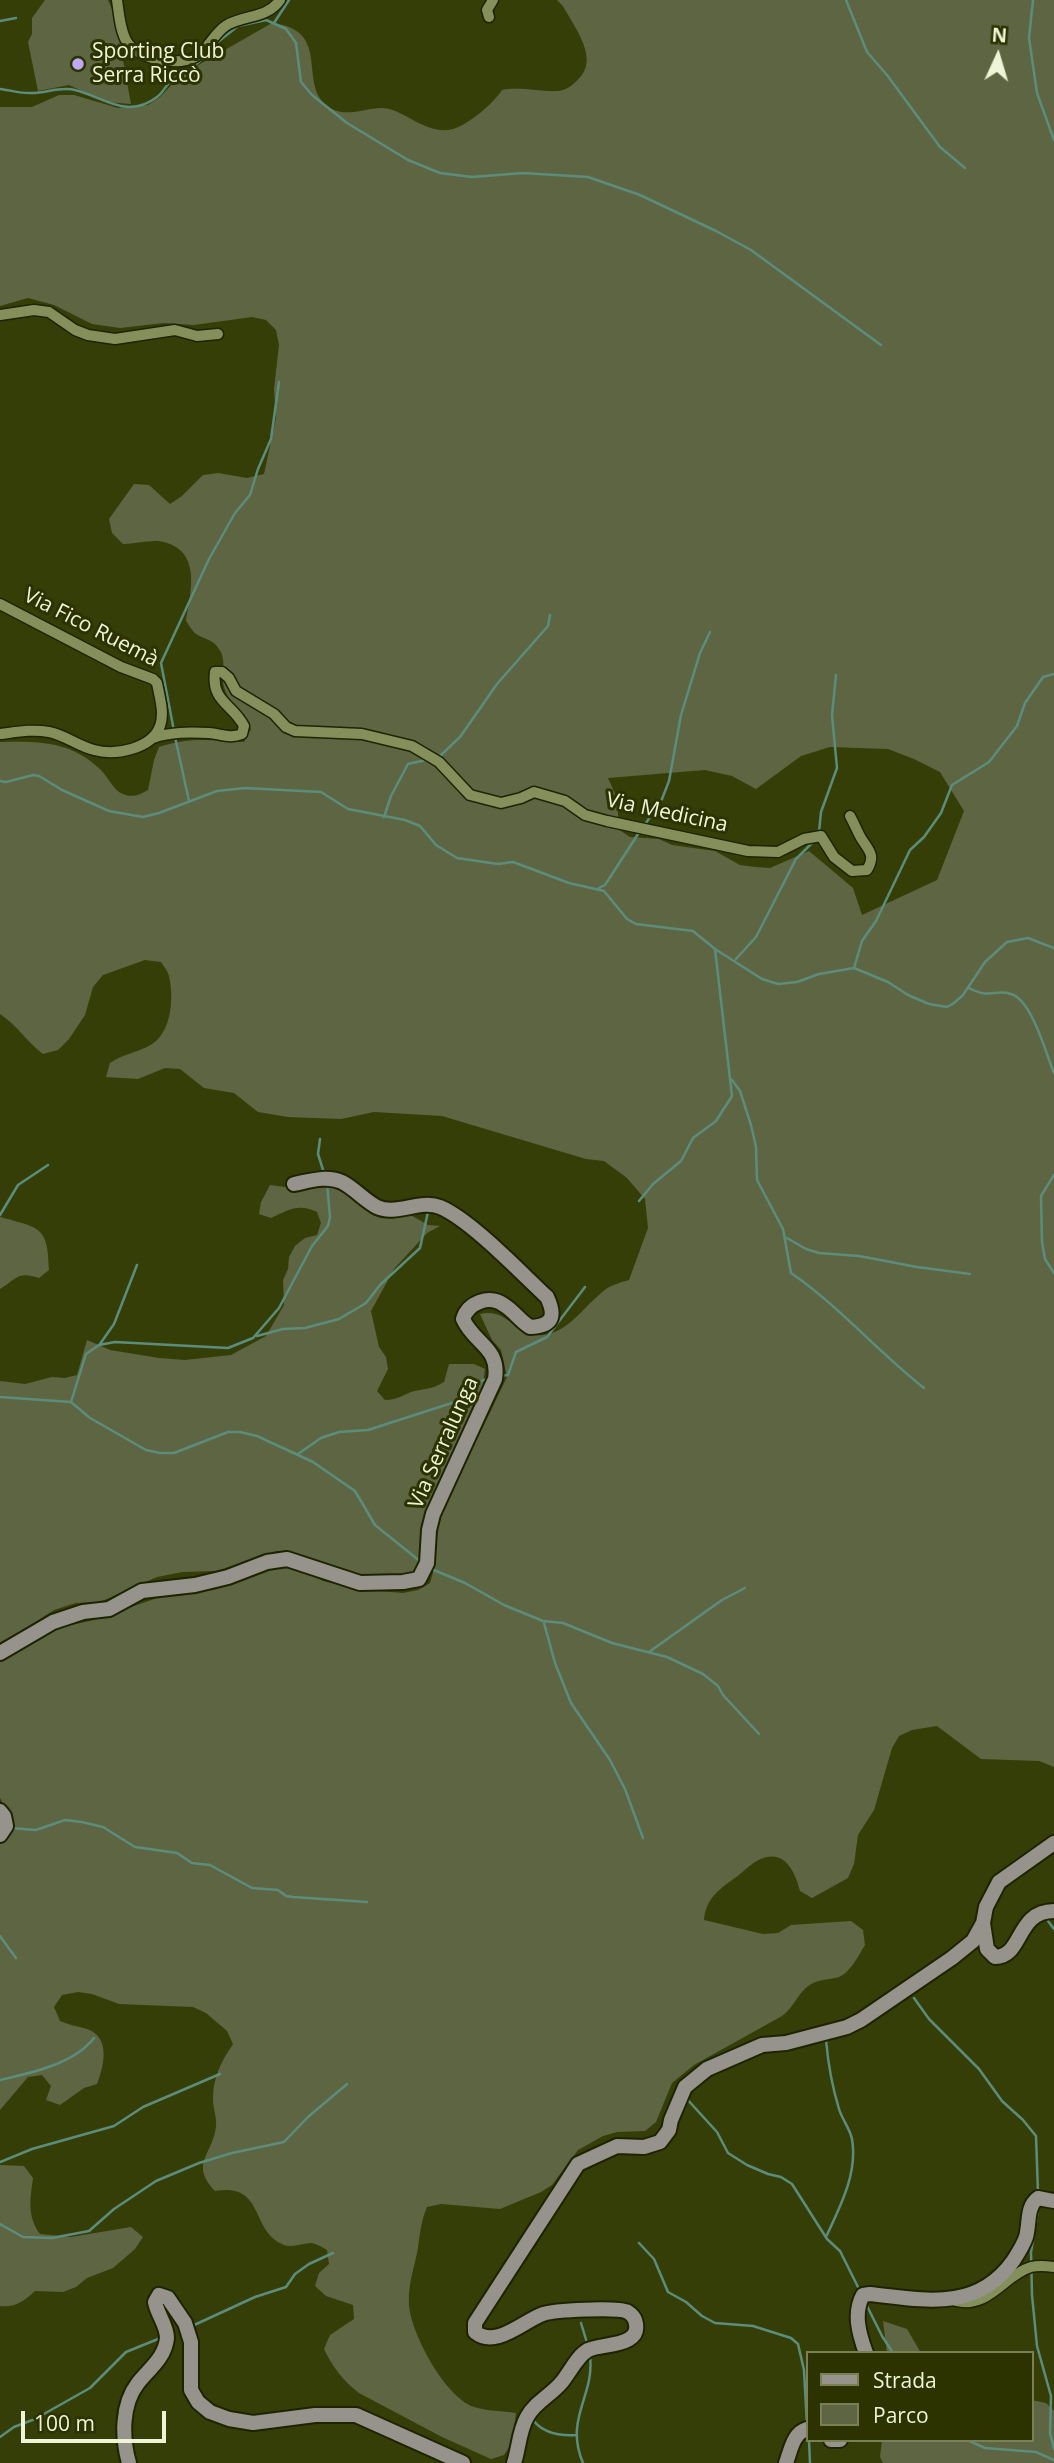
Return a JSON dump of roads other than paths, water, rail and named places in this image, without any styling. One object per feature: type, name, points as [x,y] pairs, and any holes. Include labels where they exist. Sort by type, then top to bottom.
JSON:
[{"type":"street","points":[[117,0],[123,35],[133,49],[164,60],[188,61],[200,54],[215,34],[228,25],[274,9],[280,0]]},
{"type":"street","points":[[488,17],[487,10],[493,0]]},
{"type":"street","points":[[0,315],[34,310],[49,312],[75,330],[115,339],[174,330],[197,335],[218,334]]},
{"type":"street","name":"Via Fico Ruemà","points":[[0,604],[121,667],[157,682],[161,725],[153,738]]},
{"type":"street","name":"Via Medicina","points":[[153,738],[169,732],[210,733],[233,737],[242,734],[244,726],[240,717],[221,700],[214,684],[215,672],[222,672],[236,691],[274,715],[286,727],[315,734],[377,736],[412,746],[439,762],[470,795],[501,803],[534,792],[565,801],[585,815],[607,821],[748,850],[778,852],[804,839],[821,836],[834,857],[852,871],[867,870],[872,862],[871,851],[850,816]]},
{"type":"street","points":[[0,734],[33,730],[53,733],[97,751],[139,747],[153,738]]},
{"type":"street","name":"Via Serralunga","points":[[0,1653],[53,1622],[83,1612],[109,1609],[142,1591],[195,1586],[267,1562],[287,1559],[360,1583],[403,1582],[419,1579],[423,1574],[428,1563],[429,1530],[433,1514],[495,1379],[497,1369],[495,1358],[468,1330],[463,1319],[466,1310],[473,1304],[493,1300],[504,1304],[520,1321],[530,1327],[547,1323],[552,1317],[552,1308],[547,1297],[484,1239],[453,1214],[439,1207],[425,1205],[389,1210],[378,1208],[340,1181],[321,1179],[294,1184]]},
{"type":"street","points":[[0,1811],[6,1826],[0,1835]]},
{"type":"street","points":[[514,2463],[523,2426],[530,2412],[559,2385],[589,2350],[625,2342],[632,2337],[635,2328],[635,2318],[627,2312],[564,2311],[542,2314],[494,2337],[482,2337],[473,2327],[578,2164],[617,2146],[651,2146],[660,2142],[669,2130],[685,2087],[707,2069],[762,2045],[786,2043],[848,2027],[952,1958],[973,1941],[999,1882],[1054,1843]]},
{"type":"street","points":[[983,1923],[987,1949],[995,1958],[1002,1957],[1011,1951],[1023,1927],[1036,1914],[1054,1911]]},
{"type":"street","points":[[865,2351],[857,2314],[863,2295],[914,2301],[973,2294],[994,2283],[1006,2270],[1026,2239],[1033,2202],[1038,2197],[1054,2200]]},
{"type":"street","points":[[949,2298],[966,2303],[977,2301],[1027,2269],[1039,2266],[1054,2267]]},
{"type":"street","points":[[129,2463],[124,2428],[129,2402],[136,2385],[158,2361],[167,2339],[155,2302],[159,2295],[171,2301],[188,2330],[191,2342],[191,2390],[198,2402],[217,2416],[253,2423],[315,2415],[356,2415],[463,2463]]},
{"type":"street","points":[[786,2463],[795,2437],[801,2430],[806,2429]]},
{"type":"waterway","points":[[274,23],[289,0]]},
{"type":"waterway","points":[[846,0],[867,52],[940,147],[965,168]]},
{"type":"waterway","points":[[1033,0],[1029,38],[1037,93],[1054,140]]},
{"type":"waterway","points":[[0,21],[16,18]]},
{"type":"waterway","points":[[214,45],[238,26],[266,20],[286,29],[296,43],[301,82],[312,95],[347,123],[408,160],[440,173],[472,177],[523,173],[588,177],[640,195],[751,250],[881,345]]},
{"type":"waterway","points":[[0,89],[28,93],[70,89],[116,105],[136,107],[161,94],[171,81],[205,55]]},
{"type":"waterway","points":[[174,731],[161,663],[209,559],[235,513],[250,495],[271,439],[279,382]]},
{"type":"waterway","points":[[439,757],[460,737],[497,684],[548,626],[550,615]]},
{"type":"waterway","points":[[644,826],[662,799],[669,781],[681,715],[700,653],[710,632]]},
{"type":"waterway","points":[[854,968],[862,941],[876,921],[910,850],[924,837],[941,813],[952,785],[989,762],[1017,726],[1025,703],[1043,677],[1054,674]]},
{"type":"waterway","points":[[819,832],[821,812],[837,768],[832,715],[836,675]]},
{"type":"waterway","points":[[175,737],[189,801]]},
{"type":"waterway","points":[[384,817],[391,796],[408,764],[430,759]]},
{"type":"waterway","points":[[0,781],[39,776],[62,790],[109,811],[143,817],[217,791],[245,788],[321,792],[348,809],[405,820],[420,826],[436,845],[457,858],[498,864],[513,862],[569,883],[604,891],[627,919],[636,924],[693,931],[715,949],[762,979],[778,984],[854,968],[929,1004],[947,1007],[963,995],[985,962],[1007,942],[1028,938],[1054,948]]},
{"type":"waterway","points":[[599,888],[605,885],[640,831]]},
{"type":"waterway","points":[[736,959],[756,937],[796,859],[814,841]]},
{"type":"waterway","points":[[639,1201],[653,1184],[681,1161],[693,1138],[716,1121],[732,1096],[715,949]]},
{"type":"waterway","points":[[969,988],[982,993],[1005,993],[1019,998],[1032,1017],[1054,1073]]},
{"type":"waterway","points":[[732,1080],[740,1091],[751,1125],[756,1147],[757,1180],[783,1229],[791,1273],[924,1388]]},
{"type":"waterway","points":[[320,1139],[318,1154],[324,1173]]},
{"type":"waterway","points":[[0,1215],[18,1185],[48,1165]]},
{"type":"waterway","points":[[1054,1175],[1041,1196],[1042,1242],[1045,1259],[1054,1273]]},
{"type":"waterway","points":[[71,1402],[86,1354],[99,1345],[115,1342],[228,1348],[253,1338],[279,1308],[312,1246],[328,1226],[330,1217],[327,1183]]},
{"type":"waterway","points":[[257,1336],[339,1319],[366,1303],[380,1285],[420,1248],[428,1212]]},
{"type":"waterway","points":[[787,1238],[819,1253],[859,1256],[970,1274]]},
{"type":"waterway","points":[[100,1344],[114,1324],[137,1265]]},
{"type":"waterway","points":[[500,1376],[508,1375],[516,1352],[547,1337],[585,1287]]},
{"type":"waterway","points":[[298,1454],[321,1438],[339,1432],[368,1430],[458,1401],[483,1380],[490,1379]]},
{"type":"waterway","points":[[0,1397],[71,1402],[90,1418],[146,1450],[160,1453],[174,1453],[228,1432],[257,1436],[313,1462],[355,1491],[375,1525],[421,1562]]},
{"type":"waterway","points":[[429,1568],[543,1621],[563,1623],[612,1643],[667,1657],[703,1674],[718,1686],[759,1734]]},
{"type":"waterway","points":[[649,1652],[722,1600],[745,1588]]},
{"type":"waterway","points":[[544,1623],[555,1663],[571,1703],[610,1760],[625,1789],[643,1838]]},
{"type":"waterway","points":[[10,1828],[36,1830],[65,1820],[82,1822],[103,1827],[135,1847],[177,1853],[192,1863],[210,1865],[252,1888],[278,1890],[293,1897],[367,1902]]},
{"type":"waterway","points":[[1045,1917],[1054,1929]]},
{"type":"waterway","points":[[0,1936],[16,1958]]},
{"type":"waterway","points":[[914,1998],[929,2019],[979,2069],[1002,2101],[1036,2136],[1038,2193]]},
{"type":"waterway","points":[[0,2080],[64,2061],[94,2038]]},
{"type":"waterway","points":[[826,2040],[834,2092],[840,2113],[851,2135],[853,2152],[846,2190],[826,2237]]},
{"type":"waterway","points":[[0,2162],[32,2149],[114,2126],[143,2107],[220,2074]]},
{"type":"waterway","points":[[0,2224],[23,2237],[52,2238],[89,2231],[114,2209],[156,2181],[199,2163],[284,2142],[308,2117],[347,2084]]},
{"type":"waterway","points":[[686,2098],[717,2132],[728,2153],[747,2165],[781,2177],[792,2184],[827,2239],[840,2251],[860,2291]]},
{"type":"waterway","points":[[1038,2210],[1031,2252],[1032,2295],[1037,2346],[1051,2396],[1050,2433],[1054,2449]]},
{"type":"waterway","points":[[639,2243],[654,2259],[668,2292],[686,2302],[702,2316],[715,2323],[753,2326],[791,2338],[798,2344],[804,2370],[806,2407]]},
{"type":"waterway","points":[[192,2326],[255,2297],[286,2287],[295,2274],[333,2253]]},
{"type":"waterway","points":[[866,2304],[892,2351]]},
{"type":"waterway","points":[[581,2323],[588,2346]]},
{"type":"waterway","points":[[0,2437],[90,2388],[126,2352],[163,2337]]},
{"type":"waterway","points":[[583,2463],[577,2433],[588,2383],[590,2356]]},
{"type":"waterway","points":[[533,2420],[552,2433],[576,2435]]},
{"type":"waterway","points":[[809,2442],[810,2463]]},
{"type":"waterway","points":[[972,2442],[985,2448],[1036,2452],[1054,2460]]},
{"type":"place","name":"Sporting Club Serra Riccò","points":[[78,64]]}]
